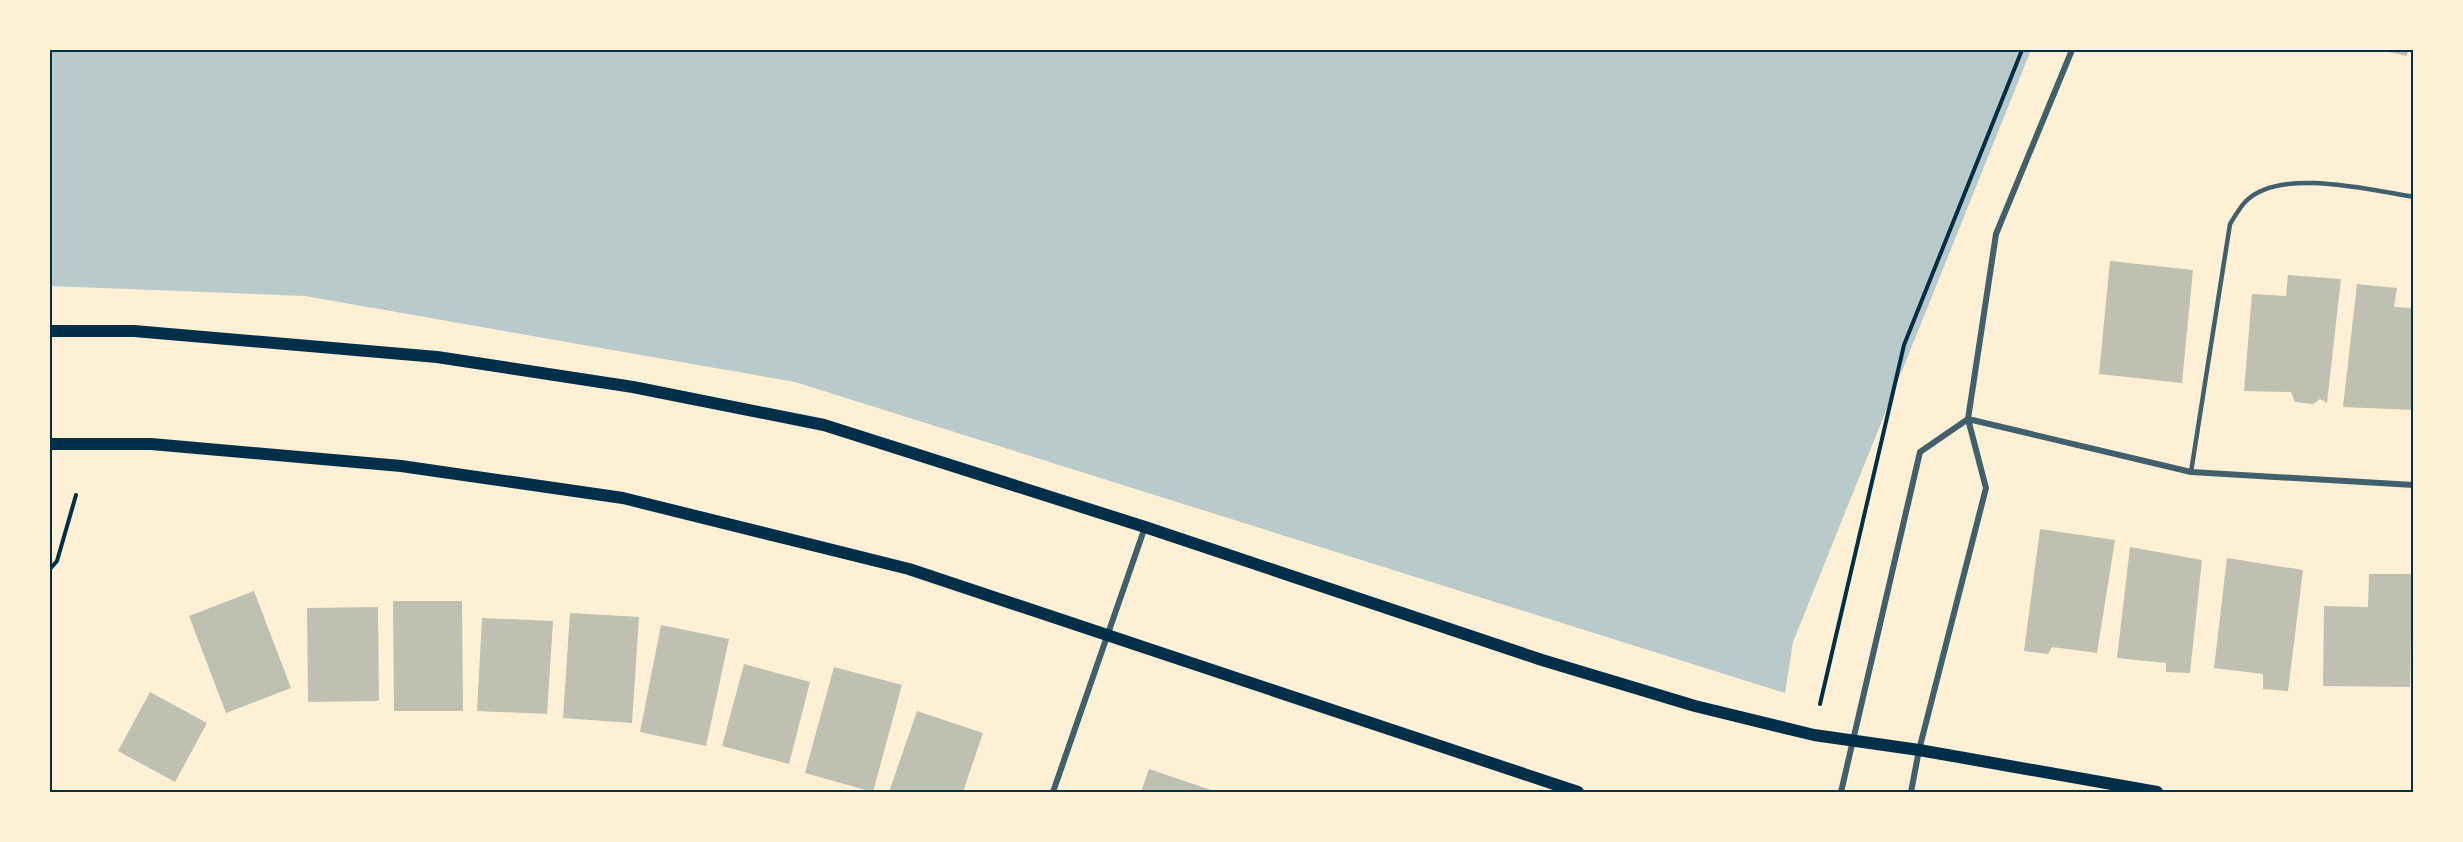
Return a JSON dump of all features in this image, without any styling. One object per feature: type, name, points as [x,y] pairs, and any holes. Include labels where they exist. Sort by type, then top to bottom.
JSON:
[{"type":"main road","points":[[50,331],[134,331],[437,357],[633,387],[825,425],[1144,527],[1542,660],[1695,706],[1814,735],[1919,750],[2157,792]]},
{"type":"main road","points":[[50,444],[151,444],[401,466],[623,498],[909,569],[1578,792]]},
{"type":"street","points":[[1911,792],[1919,750],[1986,488],[1968,418],[1996,234],[2072,50]]},
{"type":"street","points":[[1841,792],[1920,452],[1968,418],[2191,472],[2414,485]]},
{"type":"street","points":[[1053,792],[1144,527]]},
{"type":"lane","points":[[2191,472],[2230,224],[2246,200],[2272,186],[2311,182],[2414,197]]},
{"type":"path","points":[[1820,704],[1904,345],[2022,50]]},
{"type":"path","points":[[50,569],[57,561],[76,495]]},
{"type":"shaded area","points":[[50,50],[2031,50],[1793,642],[1785,693],[795,382],[305,296],[50,286]]},
{"type":"building","points":[[2380,50],[2408,50],[2407,56]]},
{"type":"building","points":[[2110,261],[2193,270],[2182,383],[2099,374]]},
{"type":"building","points":[[2288,275],[2341,279],[2327,403],[2320,399],[2313,404],[2295,402],[2291,392],[2244,391],[2252,294],[2286,296]]},
{"type":"building","points":[[2357,284],[2397,288],[2394,307],[2414,308],[2414,410],[2343,407]]},
{"type":"building","points":[[2040,529],[2115,540],[2097,653],[2052,647],[2048,654],[2024,651]]},
{"type":"building","points":[[2130,547],[2202,560],[2190,673],[2166,672],[2166,663],[2117,658]]},
{"type":"building","points":[[2227,558],[2303,570],[2288,691],[2263,689],[2263,674],[2214,668]]},
{"type":"building","points":[[2369,574],[2412,574],[2410,687],[2323,686],[2324,606],[2368,607]]},
{"type":"building","points":[[254,591],[291,688],[226,713],[189,616]]},
{"type":"building","points":[[393,601],[462,601],[463,711],[394,711]]},
{"type":"building","points":[[378,607],[379,701],[308,702],[307,608]]},
{"type":"building","points":[[570,613],[639,617],[632,723],[563,718]]},
{"type":"building","points":[[482,618],[553,621],[547,714],[477,711]]},
{"type":"building","points":[[661,625],[729,639],[706,746],[640,732]]},
{"type":"building","points":[[744,664],[810,682],[789,764],[722,746]]},
{"type":"building","points":[[834,667],[902,685],[873,792],[805,773]]},
{"type":"building","points":[[150,692],[207,723],[175,782],[118,751]]},
{"type":"building","points":[[917,711],[983,733],[963,792],[889,792]]},
{"type":"building","points":[[1149,769],[1217,792],[1141,792]]}]
